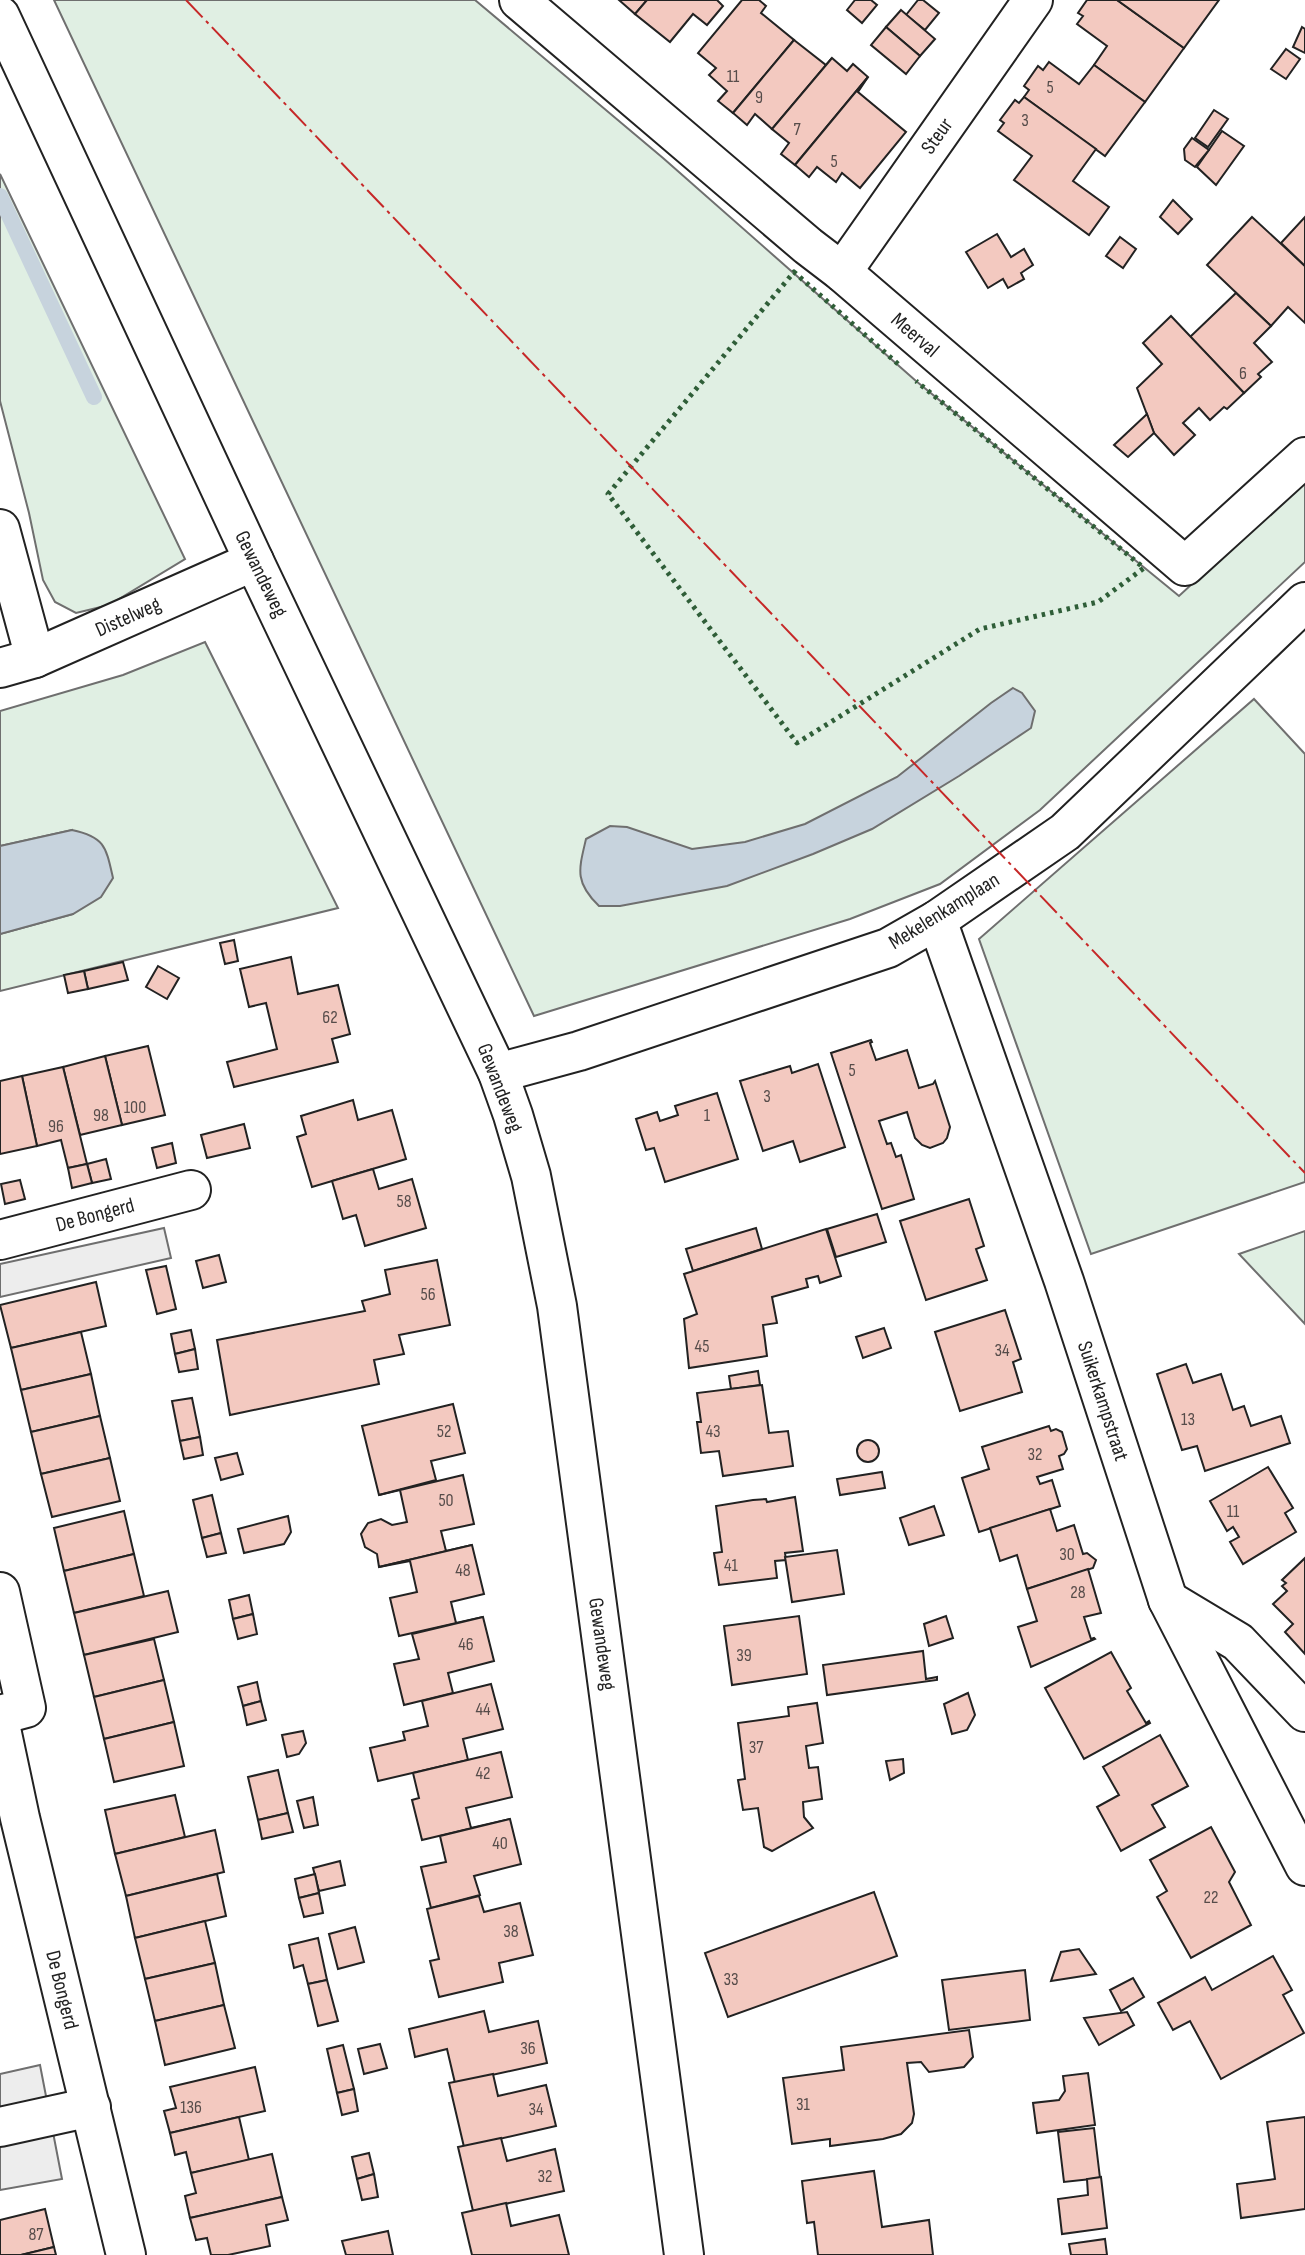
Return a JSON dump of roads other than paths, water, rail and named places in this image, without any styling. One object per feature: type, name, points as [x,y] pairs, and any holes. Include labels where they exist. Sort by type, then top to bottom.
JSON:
[{"type":"street","name":"Meerval","points":[[519,0],[1185,566],[1305,457]]},
{"type":"street","name":"Steur","points":[[842,272],[1033,0]]},
{"type":"street","name":"Gewandeweg","points":[[0,16],[254,561],[498,1073],[513,1115],[531,1176],[557,1306],[684,2255]]},
{"type":"street","points":[[0,529],[17,663]]},
{"type":"street","name":"Distelweg","points":[[17,663],[254,561]]},
{"type":"street","name":"Mekelenkamplaan","points":[[498,1073],[579,1051],[888,948],[937,920],[1065,832],[1305,602]]},
{"type":"street","name":"Suikerkampstraat","points":[[937,920],[1064,1281],[1168,1601],[1305,1866]]},
{"type":"street","name":"De Bongerd","points":[[0,1240],[191,1190]]},
{"type":"street","points":[[0,1591],[26,1708],[0,1715]]},
{"type":"street","points":[[1168,1601],[1238,1642],[1305,1712]]},
{"type":"street","name":"De Bongerd","points":[[0,1724],[20,1818],[126,2255]]},
{"type":"street","points":[[0,2127],[91,2107]]},
{"type":"waterway","points":[[0,196],[94,397]]}]
